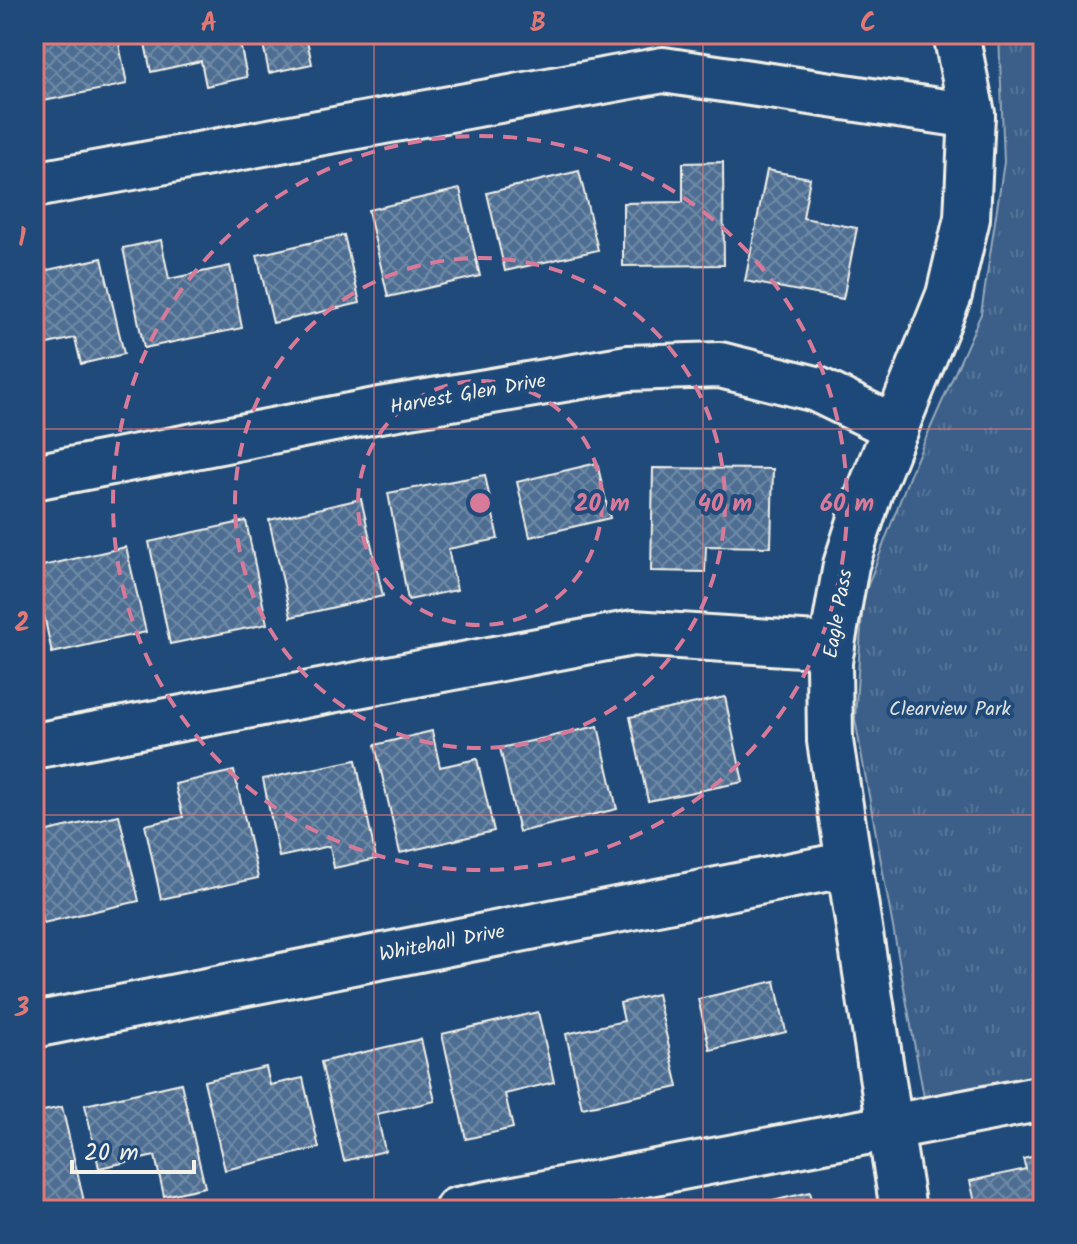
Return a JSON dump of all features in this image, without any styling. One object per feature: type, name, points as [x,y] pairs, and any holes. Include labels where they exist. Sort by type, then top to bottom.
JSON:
[{"type":"street","name":"Eagle Pass","points":[[903,1210],[830,741],[829,662],[846,565],[870,491],[949,295],[967,218],[972,116],[956,34]]},
{"type":"street","points":[[34,185],[663,70],[972,116]]},
{"type":"street","name":"Harvest Glen Drive","points":[[34,477],[380,410],[628,368],[720,365],[816,389],[896,428]]},
{"type":"street","points":[[34,746],[633,633],[832,646]]},
{"type":"street","name":"Whitehall Drive","points":[[34,1025],[849,864]]},
{"type":"street","points":[[457,1210],[1043,1098]]},
{"type":"green space","name":"Clearview Park","points":[[999,34],[1043,34],[1043,1086],[926,1108],[855,719],[863,598],[911,472],[981,314],[1004,162]]},
{"type":"building","points":[[34,34],[117,34],[127,84],[34,103]]},
{"type":"building","points":[[143,34],[238,34],[247,77],[206,86],[201,61],[151,72]]},
{"type":"building","points":[[261,34],[336,34],[307,40],[312,64],[269,73]]},
{"type":"building","points":[[723,162],[724,265],[623,266],[623,203],[683,202],[683,163]]},
{"type":"building","points":[[767,170],[810,178],[803,218],[857,228],[843,299],[745,281]]},
{"type":"building","points":[[579,171],[598,250],[505,271],[487,193]]},
{"type":"building","points":[[460,189],[480,276],[388,297],[368,210]]},
{"type":"building","points":[[344,235],[360,303],[273,323],[257,255]]},
{"type":"building","points":[[161,240],[169,279],[230,266],[242,328],[144,348],[123,248]]},
{"type":"building","points":[[102,258],[124,354],[81,364],[75,338],[34,347],[34,273]]},
{"type":"building","points":[[597,463],[610,518],[530,537],[517,482]]},
{"type":"building","points":[[653,468],[773,469],[771,547],[706,546],[705,572],[651,571]]},
{"type":"building","points":[[485,475],[498,539],[448,549],[457,590],[408,600],[388,493]]},
{"type":"building","points":[[361,499],[383,596],[291,617],[269,520]]},
{"type":"building","points":[[246,521],[267,624],[170,644],[149,542]]},
{"type":"building","points":[[126,547],[146,632],[52,653],[34,568]]},
{"type":"building","points":[[725,697],[743,782],[648,801],[630,717]]},
{"type":"building","points":[[598,726],[617,809],[519,832],[500,748]]},
{"type":"building","points":[[432,731],[440,767],[477,759],[494,831],[400,853],[375,745]]},
{"type":"building","points":[[356,760],[376,859],[334,868],[330,846],[279,857],[263,779]]},
{"type":"building","points":[[234,771],[258,878],[161,899],[145,825],[183,817],[175,784]]},
{"type":"building","points":[[119,815],[139,901],[43,923],[34,882],[34,834]]},
{"type":"building","points":[[775,981],[786,1032],[710,1050],[698,999]]},
{"type":"building","points":[[657,994],[678,1087],[582,1108],[566,1034],[624,1021],[620,1003]]},
{"type":"building","points":[[538,1012],[554,1082],[505,1094],[513,1128],[466,1139],[442,1034]]},
{"type":"building","points":[[421,1039],[435,1101],[377,1114],[385,1151],[344,1161],[321,1062]]},
{"type":"building","points":[[266,1067],[270,1085],[303,1078],[319,1148],[225,1170],[204,1081]]},
{"type":"building","points":[[181,1083],[205,1187],[164,1196],[155,1156],[99,1168],[85,1105]]},
{"type":"building","points":[[62,1107],[86,1210],[34,1210],[34,1113]]},
{"type":"building","points":[[1043,1154],[1043,1210],[977,1210],[970,1181],[1026,1169],[1023,1159]]},
{"type":"building","points":[[810,1192],[815,1210],[735,1210]]}]
